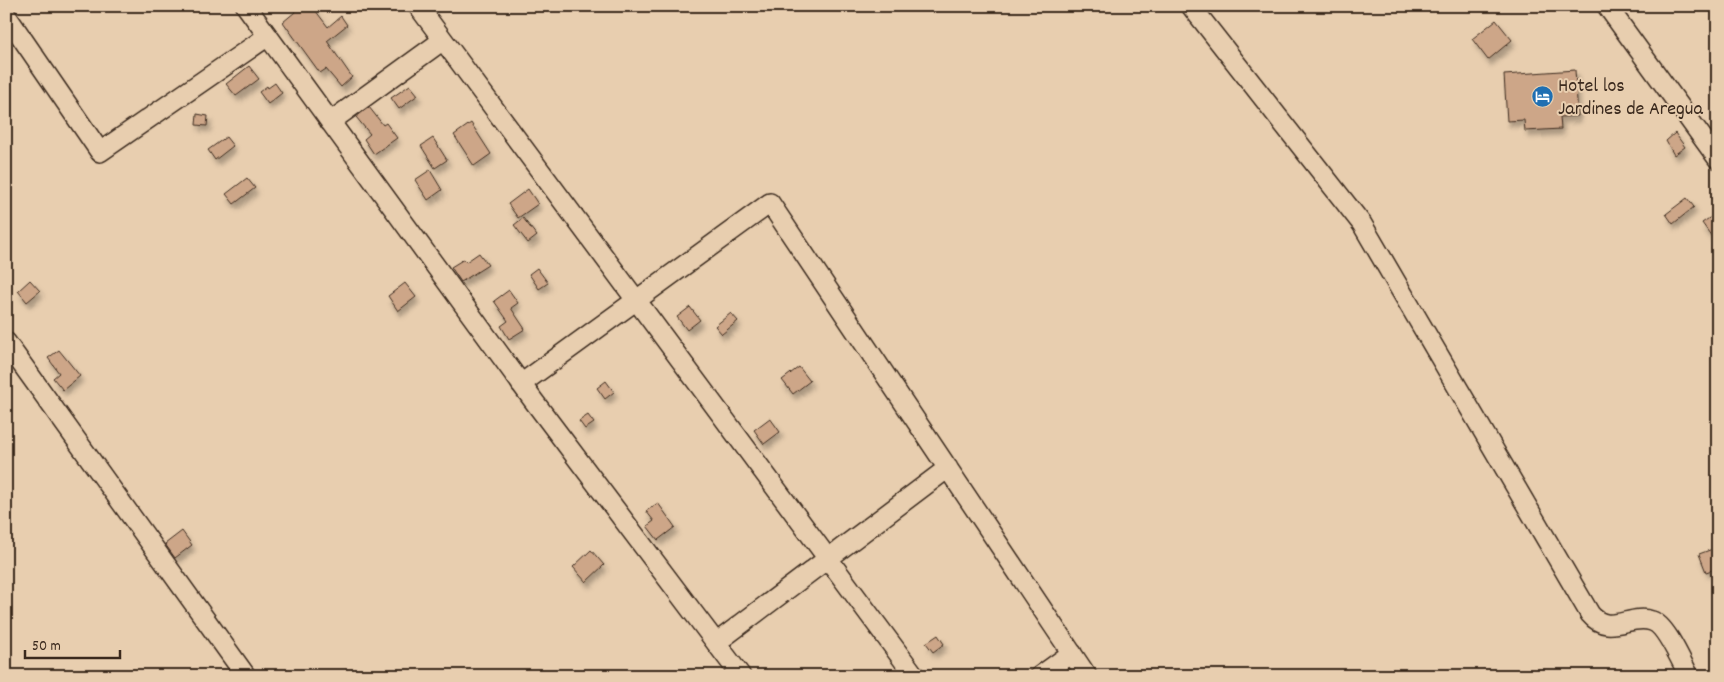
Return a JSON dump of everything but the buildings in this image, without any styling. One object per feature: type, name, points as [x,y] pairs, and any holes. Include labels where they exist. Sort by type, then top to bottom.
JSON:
[{"type":"street","points":[[246,6],[521,384],[741,676]]},
{"type":"street","points":[[418,6],[915,676]]},
{"type":"street","points":[[1191,6],[1362,224],[1590,614],[1597,622],[1606,625],[1642,620],[1653,621],[1662,629],[1689,676]]},
{"type":"street","points":[[1607,6],[1718,159]]},
{"type":"street","points":[[6,15],[100,152],[268,36]]},
{"type":"street","points":[[330,122],[443,40]]},
{"type":"street","points":[[521,384],[770,203],[1087,676]]},
{"type":"street","points":[[6,342],[246,676]]},
{"type":"street","points":[[716,643],[948,468]]},
{"type":"street","points":[[1040,676],[1072,654]]},
{"type":"place","name":"Hotel los Jardines de Aregua","points":[[1542,96]]}]
